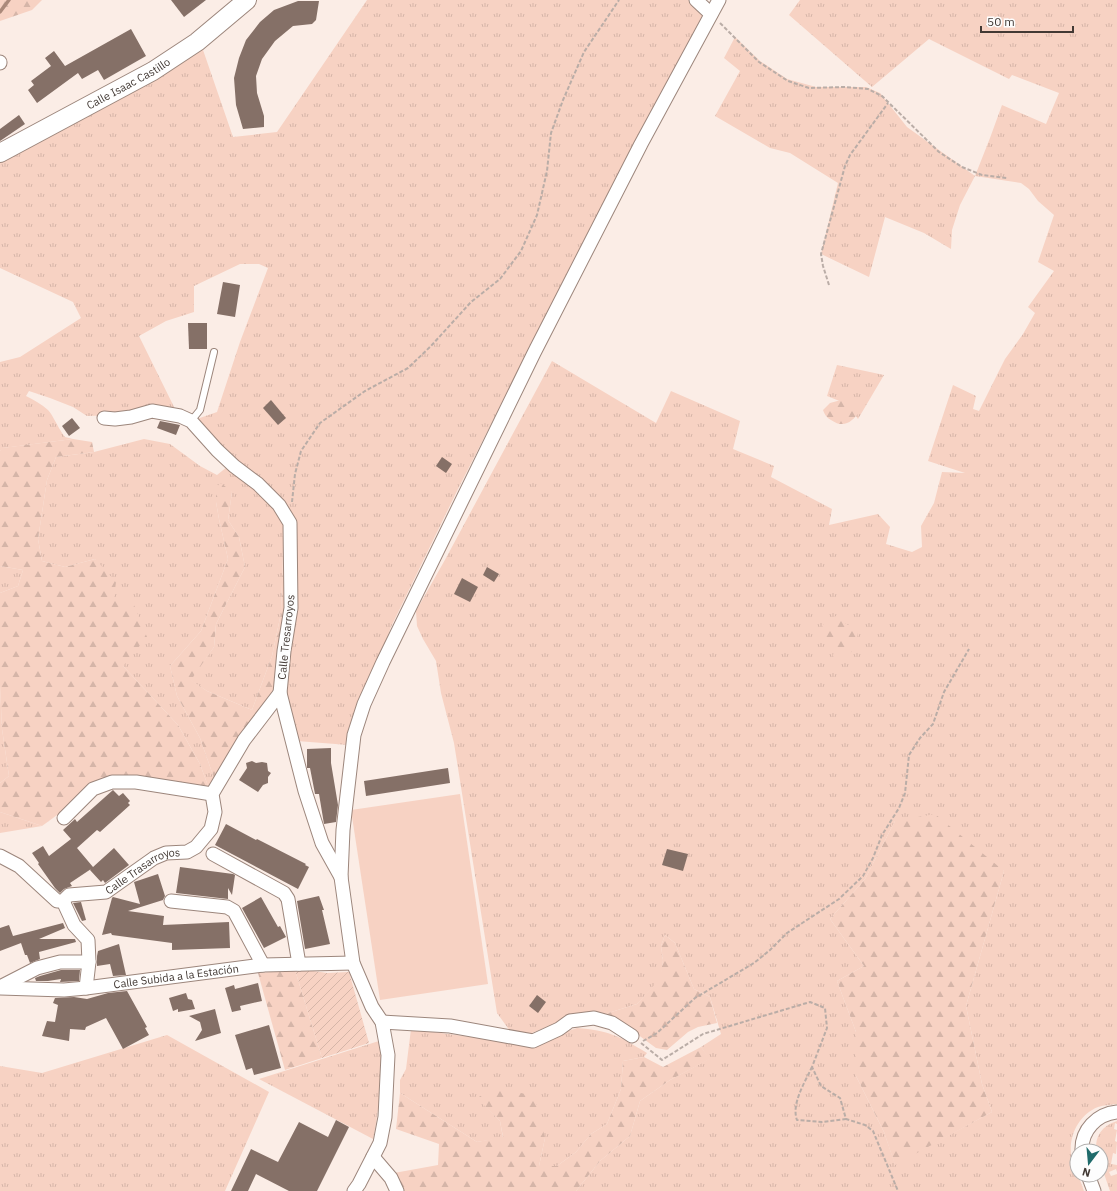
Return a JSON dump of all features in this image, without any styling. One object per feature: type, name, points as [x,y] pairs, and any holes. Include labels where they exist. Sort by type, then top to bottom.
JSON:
[{"type":"street","name":"Calle Isaac Castillo","points":[[0,153],[153,71],[197,42],[247,0]]},
{"type":"street","points":[[696,0],[711,14]]},
{"type":"street","points":[[354,1191],[380,1144],[385,1117],[388,1055],[382,1022],[372,1007],[353,963],[341,877],[342,830],[354,735],[364,704],[383,662],[534,353],[641,144],[719,0]]},
{"type":"street","points":[[104,418],[115,419],[131,417],[152,412],[180,416],[191,421],[217,450],[234,466],[258,484],[279,505],[290,523]]},
{"type":"street","name":"Calle Tresarroyos","points":[[290,523],[291,608],[284,651],[280,692],[312,813],[322,843],[341,877]]},
{"type":"street","points":[[64,818],[93,789],[112,782],[136,782],[212,794],[244,740],[280,692]]},
{"type":"street","name":"Calle Trasarroyos","points":[[63,901],[69,895],[106,892],[154,858],[166,853],[186,852],[196,847],[210,829],[215,812],[212,794]]},
{"type":"street","points":[[213,854],[284,893],[288,899],[299,964]]},
{"type":"street","points":[[0,856],[19,866],[57,901],[63,901],[74,925],[88,940],[89,962],[86,988]]},
{"type":"street","points":[[171,901],[228,907],[234,911],[263,965]]},
{"type":"street","points":[[0,988],[37,968],[60,962],[89,962]]},
{"type":"street","name":"Calle Subida a la Estación","points":[[0,988],[64,990],[263,965],[353,963]]},
{"type":"street","points":[[382,1022],[450,1026],[533,1041],[559,1029],[570,1021],[594,1018],[612,1023],[632,1036]]},
{"type":"street","points":[[1082,1143],[1089,1126],[1110,1112],[1117,1112]]},
{"type":"street","points":[[373,1157],[391,1178],[397,1191]]},
{"type":"lane","points":[[191,421],[200,410],[214,352]]},
{"type":"path","points":[[290,523],[295,474],[301,451],[320,423],[365,391],[408,368],[471,302],[500,279],[521,251],[537,215],[547,171],[551,132],[563,100],[584,52],[620,0]]},
{"type":"path","points":[[711,14],[759,62],[788,81],[809,88],[844,87],[868,89],[882,96],[939,152],[962,167],[982,175],[1008,178]]},
{"type":"path","points":[[829,285],[821,254],[845,166],[850,155],[888,103]]},
{"type":"path","points":[[898,1191],[873,1131],[865,1125],[846,1119],[822,1122],[797,1120],[795,1115],[798,1100],[827,1028],[825,1008],[810,1002],[703,1034],[662,1060],[640,1043],[657,1033],[695,998],[754,963],[787,934],[839,899],[863,876],[873,858],[882,835],[899,808],[905,793],[909,755],[920,738],[933,724],[944,692],[969,649]]},
{"type":"path","points":[[812,1067],[821,1086],[840,1098],[846,1119]]},
{"type":"green space","points":[[0,0],[42,0],[32,10],[0,21]]},
{"type":"green space","points":[[367,0],[691,0],[705,13],[635,141],[458,489],[391,627],[348,745],[297,741],[286,689],[297,600],[295,528],[197,419],[217,412],[240,342],[268,268],[259,264],[240,264],[194,286],[194,312],[166,321],[139,336],[177,413],[87,416],[73,407],[29,391],[26,396],[48,410],[65,437],[73,439],[3,448],[0,451],[0,362],[20,357],[81,318],[73,302],[0,268],[0,162],[202,47],[233,137],[277,132]]},
{"type":"green space","points":[[800,0],[1117,0],[1117,1104],[1100,1106],[1086,1114],[1074,1132],[1072,1143],[1069,1143],[1069,1183],[1081,1183],[1084,1191],[576,1191],[600,1161],[630,1136],[640,1101],[670,1080],[709,1059],[701,1047],[721,1034],[710,997],[694,989],[675,943],[665,935],[661,946],[663,960],[661,979],[637,1004],[605,1014],[576,1015],[527,1035],[510,1031],[497,1013],[454,743],[441,693],[436,661],[417,626],[416,611],[552,361],[656,423],[671,391],[740,421],[733,449],[774,466],[771,477],[832,509],[829,525],[878,514],[890,527],[886,544],[912,552],[922,547],[921,526],[934,503],[942,472],[965,473],[928,461],[953,385],[976,396],[973,409],[979,411],[1005,359],[1023,334],[1035,313],[1028,307],[1054,271],[1038,262],[1054,215],[1038,201],[1029,189],[1021,183],[975,176],[1002,105],[1046,124],[1059,93],[1012,75],[1009,79],[929,39],[872,87],[789,15]],"holes":[[[895,821],[1004,871],[966,1006],[982,1084],[992,1112],[895,1164],[884,1132],[856,1076],[856,1032],[837,981],[864,966],[830,919],[865,879]]]},
{"type":"green space","points":[[735,37],[760,61],[787,79],[816,87],[866,87],[880,93],[907,127],[975,176],[960,205],[952,230],[951,249],[924,233],[885,217],[869,277],[821,254],[838,183],[790,153],[770,148],[715,116],[740,71],[724,58]]},
{"type":"green space","points":[[837,365],[884,375],[858,419],[847,404],[827,396]]},
{"type":"green space","points":[[841,400],[855,400],[860,411],[851,421],[844,424],[836,423],[829,419],[823,410],[830,403]]},
{"type":"green space","points":[[73,439],[92,442],[94,452],[56,457],[47,480],[38,539],[42,561],[65,567],[95,559],[116,582],[114,597],[134,605],[147,637],[123,666],[178,725],[200,764],[208,786],[156,780],[108,778],[42,826],[0,812],[0,783],[9,776],[2,729],[0,685],[0,593],[18,586],[23,570],[0,566],[0,451],[2,448]]},
{"type":"green space","points":[[144,439],[170,444],[200,466],[217,475],[227,467],[268,498],[285,523],[288,548],[283,552],[281,613],[272,656],[252,710],[207,691],[190,680],[214,647],[216,624],[245,567],[239,537],[228,520],[232,492],[216,487],[216,502],[228,559],[201,631],[170,666],[177,696],[200,738],[215,781],[208,786],[200,764],[178,725],[123,666],[114,597],[95,559],[65,567],[42,561],[38,539],[47,480],[56,457],[94,452]]},
{"type":"green space","points":[[221,483],[232,492],[228,520],[239,537],[245,567],[216,624],[214,647],[191,680],[207,691],[252,710],[272,656],[281,613],[283,552],[288,548],[288,607],[275,686],[261,711],[215,781],[200,738],[177,696],[170,666],[201,631],[228,559],[216,502],[216,487]]},
{"type":"green space","points":[[0,566],[23,570],[18,586],[0,593]]},
{"type":"green space","points":[[837,616],[844,618],[845,623],[858,632],[854,648],[851,652],[844,657],[832,660],[834,651],[819,638],[825,619]]},
{"type":"green space","points":[[0,685],[2,729],[9,776],[0,783]]},
{"type":"green space","points":[[460,794],[488,984],[380,1000],[351,810]]},
{"type":"green space","points":[[0,812],[42,826],[0,833]]},
{"type":"green space","points":[[935,814],[1004,871],[966,1006],[982,1084],[992,1112],[895,1165],[884,1132],[856,1076],[856,1032],[837,981],[864,966],[830,919],[865,879],[895,821]]},
{"type":"green space","points":[[665,935],[675,943],[694,989],[710,997],[717,1023],[698,1027],[688,1032],[667,1050],[656,1048],[622,1023],[605,1014],[637,1004],[660,979],[663,960],[661,946]]},
{"type":"green space","points":[[295,970],[322,1058],[285,1070],[258,973]]},
{"type":"green space","points":[[295,970],[327,973],[349,972],[369,1043],[322,1058]]},
{"type":"green space","points":[[577,1028],[597,1030],[614,1035],[647,1053],[644,1057],[623,1061],[621,1089],[607,1124],[591,1134],[576,1152],[557,1166],[539,1166],[545,1138],[478,1098],[500,1121],[503,1138],[477,1142],[400,1093],[400,1080],[406,1069],[411,1029],[493,1040],[562,1033]]},
{"type":"green space","points":[[167,1035],[269,1092],[225,1191],[0,1191],[0,1066],[42,1073]]},
{"type":"green space","points":[[382,1040],[380,1090],[373,1139],[259,1079]]},
{"type":"green space","points":[[701,1047],[710,1059],[670,1080],[640,1101],[630,1136],[600,1161],[576,1191],[401,1191],[394,1173],[438,1165],[439,1144],[396,1129],[400,1093],[477,1142],[503,1137],[500,1121],[477,1098],[493,1089],[534,1095],[545,1138],[539,1166],[557,1166],[576,1152],[591,1134],[607,1124],[621,1089],[623,1061],[644,1057],[663,1067]]},
{"type":"green space","points":[[1117,1121],[1114,1129],[1117,1130],[1115,1141],[1117,1142],[1116,1154],[1113,1153],[1111,1164],[1117,1165],[1117,1172],[1116,1169],[1109,1172],[1109,1143],[1096,1143],[1100,1132]]},
{"type":"green space","points":[[1109,1172],[1111,1176],[1117,1174],[1117,1191],[1110,1191],[1107,1183],[1109,1183]]},
{"type":"building","points":[[171,0],[206,0],[184,17]]},
{"type":"building","points":[[298,1],[319,1],[316,20],[312,24],[293,26],[275,41],[262,59],[256,76],[257,93],[264,116],[264,127],[243,129],[236,105],[234,78],[239,58],[246,40],[260,22],[274,10]]},
{"type":"building","points":[[131,29],[146,56],[104,80],[98,70],[82,79],[78,73],[37,103],[28,90],[34,85],[31,81],[51,66],[45,58],[54,51],[65,66]]},
{"type":"building","points":[[19,115],[25,124],[0,141],[0,129]]},
{"type":"building","points":[[223,282],[240,285],[235,317],[217,314]]},
{"type":"building","points":[[188,323],[207,323],[207,349],[189,349]]},
{"type":"building","points":[[271,400],[286,418],[278,425],[263,408]]},
{"type":"building","points":[[72,418],[80,428],[69,436],[62,426]]},
{"type":"building","points":[[160,421],[180,425],[176,435],[157,428]]},
{"type":"building","points":[[442,457],[452,464],[446,473],[436,466]]},
{"type":"building","points":[[487,567],[499,574],[494,582],[483,575]]},
{"type":"building","points":[[462,578],[478,587],[470,602],[454,594]]},
{"type":"building","points":[[331,748],[331,763],[338,805],[336,822],[324,824],[319,794],[315,794],[310,768],[307,768],[307,749]]},
{"type":"building","points":[[252,761],[256,763],[267,763],[268,771],[271,773],[268,777],[268,783],[263,785],[258,792],[239,780],[247,768],[246,763]]},
{"type":"building","points":[[448,768],[450,783],[366,796],[364,781]]},
{"type":"building","points":[[113,790],[119,796],[123,793],[130,801],[128,803],[130,805],[100,832],[97,830],[77,848],[93,867],[114,848],[129,865],[105,883],[103,880],[101,882],[90,870],[91,869],[70,883],[72,886],[64,889],[60,893],[38,864],[39,863],[32,853],[43,846],[49,856],[71,839],[63,830],[75,819],[77,822]]},
{"type":"building","points":[[226,824],[306,864],[305,865],[309,867],[298,889],[215,845]]},
{"type":"building","points":[[667,849],[688,854],[683,871],[662,865]]},
{"type":"building","points":[[180,867],[235,875],[232,895],[228,888],[228,899],[176,893]]},
{"type":"building","points":[[158,874],[165,896],[163,900],[128,911],[164,916],[163,925],[229,922],[230,948],[172,950],[172,943],[112,935],[111,933],[102,935],[112,898],[140,904],[134,882]]},
{"type":"building","points":[[319,896],[324,910],[322,910],[330,944],[305,949],[297,901]]},
{"type":"building","points":[[261,897],[278,927],[280,926],[286,937],[264,948],[242,908]]},
{"type":"building","points":[[81,902],[86,920],[82,921],[73,903]]},
{"type":"building","points":[[63,923],[65,928],[39,939],[75,939],[76,942],[39,952],[40,959],[30,963],[27,955],[25,955],[21,943],[0,951],[0,928],[9,925],[13,936]]},
{"type":"building","points":[[119,944],[126,975],[113,976],[110,964],[97,966],[97,956],[98,951]]},
{"type":"building","points":[[61,970],[80,970],[79,981],[60,982],[61,979],[36,981],[35,978]]},
{"type":"building","points":[[258,983],[262,1001],[240,1006],[241,1010],[232,1012],[225,988],[234,985],[235,989]]},
{"type":"building","points":[[127,991],[147,1027],[145,1028],[149,1035],[123,1049],[106,1018],[86,1027],[85,1030],[70,1029],[69,1041],[42,1036],[47,1021],[55,1022],[58,1005],[53,1003],[55,998],[74,997],[87,999],[108,993]]},
{"type":"building","points":[[186,993],[188,999],[192,1000],[195,1009],[178,1012],[178,1009],[173,1011],[169,998]]},
{"type":"building","points":[[537,995],[546,1002],[538,1013],[529,1006]]},
{"type":"building","points":[[215,1009],[221,1033],[195,1041],[202,1030],[200,1022],[189,1016]]},
{"type":"building","points":[[269,1025],[281,1068],[254,1075],[252,1068],[246,1070],[235,1035]]},
{"type":"building","points":[[336,1120],[349,1127],[317,1191],[289,1191],[256,1174],[248,1191],[231,1191],[251,1149],[278,1162],[299,1122],[328,1137]]},
{"type":"waterway","points":[[0,12],[9,0]]}]
